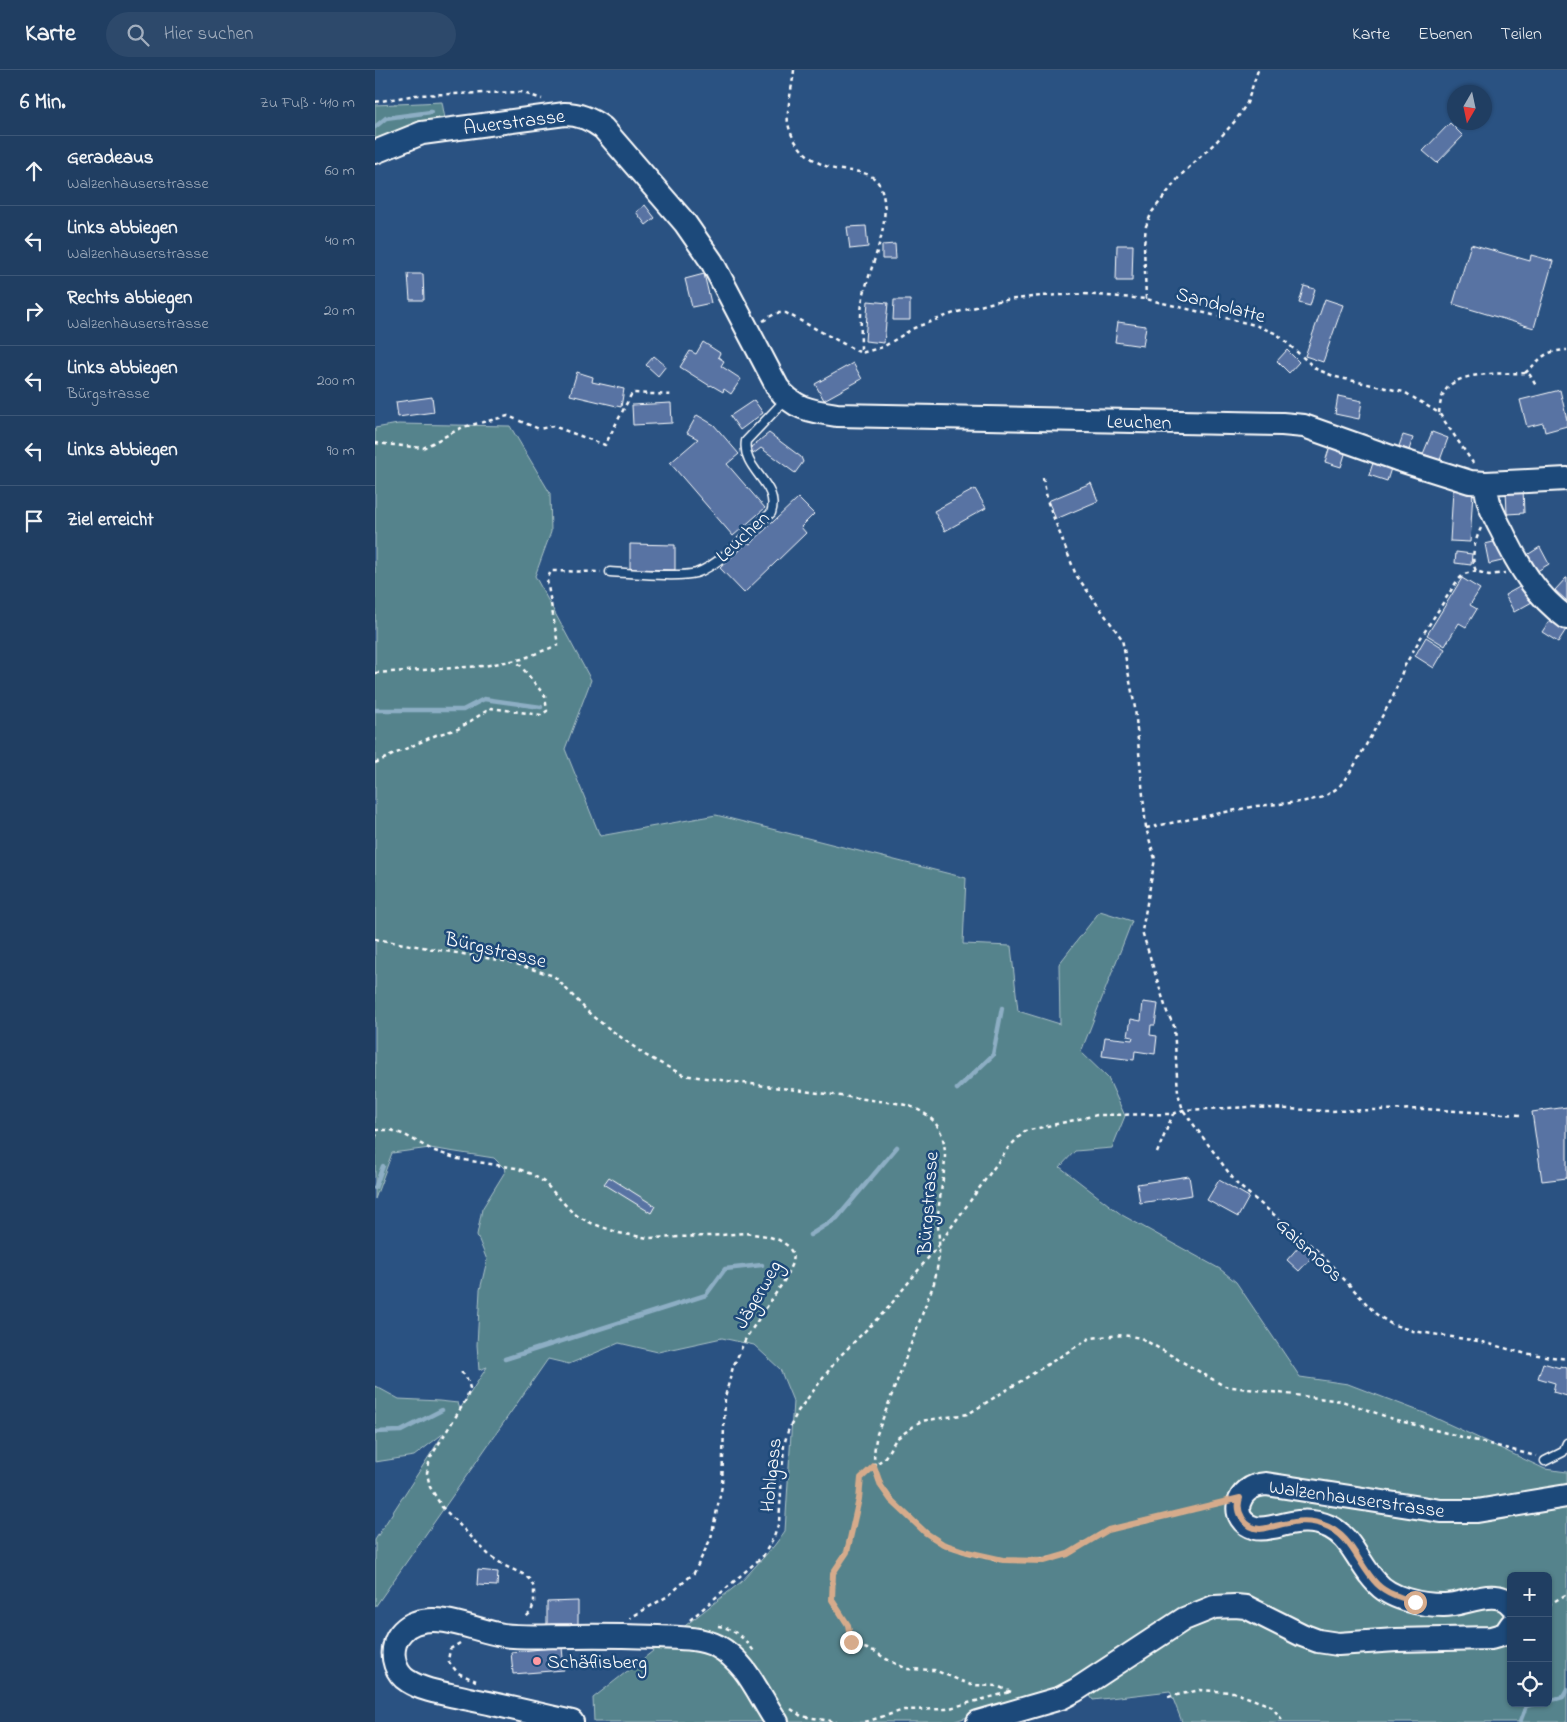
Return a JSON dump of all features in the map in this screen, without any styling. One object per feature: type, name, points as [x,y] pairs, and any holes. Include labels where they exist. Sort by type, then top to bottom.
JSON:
[{"type":"street","name":"Auerstrasse","points":[[375,152],[422,133],[565,114],[575,114],[591,120],[603,128],[685,223],[712,262],[749,330]]},
{"type":"street","points":[[749,330],[777,388],[786,399]]},
{"type":"street","name":"Leuchen","points":[[786,399],[803,408],[837,415],[1304,426],[1457,478],[1486,484],[1567,479]]},
{"type":"street","points":[[1486,484],[1487,497],[1491,509],[1521,568],[1541,595],[1567,618]]},
{"type":"street","name":"Walzenhauserstrasse","points":[[1507,1601],[1496,1596],[1447,1606],[1425,1604],[1400,1597],[1385,1590],[1376,1583],[1347,1541],[1332,1528],[1323,1524],[1305,1521],[1262,1529],[1252,1527],[1247,1524],[1240,1514],[1238,1507],[1240,1498],[1250,1488],[1266,1484],[1441,1511],[1477,1511],[1567,1496]]},
{"type":"street","points":[[977,1722],[1061,1698],[1185,1618],[1214,1607],[1246,1607],[1302,1635],[1318,1641],[1338,1644],[1397,1640],[1491,1638],[1505,1634],[1507,1631]]},
{"type":"street","points":[[572,1722],[422,1687],[406,1680],[396,1668],[394,1655],[395,1645],[400,1634],[413,1623],[429,1620],[449,1622],[485,1632],[509,1636],[620,1636],[693,1639],[717,1646],[737,1661],[748,1672],[767,1708],[777,1722]]},
{"type":"lane","name":"Leuchen","points":[[610,572],[696,573],[715,563],[771,513],[774,505],[772,492],[747,460],[745,447],[746,441],[786,399]]},
{"type":"lane","points":[[1545,1461],[1563,1452],[1567,1443]]},
{"type":"path","points":[[749,330],[776,314],[786,313],[861,353],[862,303],[877,251],[885,214],[884,198],[880,185],[871,176],[860,172],[831,168],[815,160],[802,150],[793,138],[788,121],[794,70]]},
{"type":"path","points":[[1146,300],[1144,245],[1146,226],[1152,212],[1180,176],[1236,120],[1247,103],[1258,70]]},
{"type":"path","points":[[375,102],[416,95],[521,92],[561,106],[565,114]]},
{"type":"path","name":"Sandplatte","points":[[861,353],[883,347],[914,328],[989,303],[1041,296],[1085,294],[1146,300],[1255,325],[1277,334],[1316,369],[1336,377],[1404,392],[1439,413]]},
{"type":"path","points":[[1486,484],[1439,413],[1443,394],[1449,386],[1475,375],[1525,373],[1542,356],[1554,351],[1567,350]]},
{"type":"path","points":[[1525,373],[1529,375],[1537,386]]},
{"type":"path","points":[[375,443],[423,448],[463,427],[507,416],[539,429],[553,426],[605,445],[632,393],[673,395]]},
{"type":"path","name":"Gaismoos","points":[[1043,478],[1048,503],[1076,575],[1122,638],[1135,708],[1146,828],[1155,859],[1142,931],[1167,1012],[1174,1026],[1178,1093],[1183,1110],[1237,1184],[1320,1254],[1376,1314],[1391,1324],[1413,1331],[1478,1341],[1523,1353],[1567,1359]]},
{"type":"path","points":[[1476,570],[1473,564],[1473,553],[1479,531],[1491,509]]},
{"type":"path","points":[[1146,828],[1257,806],[1301,802],[1324,797],[1339,787],[1353,768],[1389,705],[1404,667],[1457,581],[1464,574],[1476,570],[1489,575],[1501,574],[1521,568]]},
{"type":"path","points":[[375,673],[484,666],[516,660],[558,645],[547,580],[551,571],[610,572]]},
{"type":"path","points":[[375,763],[435,734],[458,730],[491,708],[541,716],[547,711],[545,696],[516,660]]},
{"type":"path","name":"Bürgstrasse","points":[[375,939],[510,962],[554,976],[592,1016],[645,1055],[683,1075],[907,1105],[925,1113],[939,1129],[945,1142],[946,1156],[938,1214],[939,1243],[934,1283],[877,1434],[874,1466],[881,1486],[886,1493],[926,1533],[943,1544],[967,1552],[1003,1560],[1044,1561],[1068,1554],[1108,1530],[1240,1498]]},
{"type":"path","points":[[1157,1153],[1173,1114],[1183,1110],[1251,1107],[1326,1110],[1426,1109],[1520,1115]]},
{"type":"path","name":"Hohlgass","points":[[689,1622],[763,1556],[771,1545],[779,1522],[784,1445],[788,1431],[798,1411],[839,1357],[889,1308],[1008,1148],[1025,1131],[1097,1115],[1173,1114]]},
{"type":"path","points":[[375,1138],[377,1130]]},
{"type":"path","name":"Jägerweg","points":[[377,1130],[391,1130],[405,1135],[432,1150],[458,1159],[516,1168],[531,1174],[544,1182],[579,1217],[619,1233],[648,1238],[745,1233],[779,1240],[788,1246],[793,1254],[792,1263],[784,1281],[746,1338],[733,1367],[725,1397],[722,1486],[711,1538],[694,1573],[668,1596],[631,1618],[620,1631],[620,1636]]},
{"type":"path","points":[[865,1722],[904,1710],[946,1709],[1011,1692],[997,1686],[971,1685],[934,1670],[907,1669],[874,1651],[851,1642],[848,1625],[832,1600],[833,1573],[847,1552],[859,1499],[861,1478],[885,1457],[896,1439],[921,1421],[968,1414],[1090,1338],[1123,1335],[1141,1338],[1224,1386],[1342,1401],[1396,1420],[1533,1455],[1545,1461]]},
{"type":"path","points":[[461,1372],[466,1376],[470,1388],[466,1400],[431,1458],[427,1473],[430,1487],[442,1507],[490,1556],[505,1566],[525,1575],[531,1581],[535,1593],[531,1612],[509,1636]]},
{"type":"path","points":[[1552,1603],[1567,1594]]},
{"type":"path","points":[[484,1684],[458,1673],[448,1662],[450,1649],[485,1632]]},
{"type":"path","points":[[1167,1698],[1200,1690],[1233,1692],[1271,1706],[1283,1722]]},
{"type":"green space","points":[[442,102],[445,119],[375,143],[375,105]]},
{"type":"green space","points":[[398,424],[510,426],[550,493],[551,532],[535,576],[591,680],[565,749],[600,836],[716,815],[966,878],[963,944],[1011,946],[1018,1011],[1060,1024],[1059,964],[1100,911],[1132,921],[1081,1052],[1108,1078],[1125,1116],[1112,1148],[1075,1151],[1060,1167],[1122,1215],[1220,1269],[1236,1282],[1300,1377],[1348,1384],[1427,1414],[1545,1469],[1567,1472],[1567,1722],[1182,1722],[1170,1691],[1093,1700],[1080,1681],[952,1722],[594,1722],[593,1698],[741,1582],[785,1531],[793,1401],[780,1369],[754,1345],[722,1338],[658,1352],[619,1343],[569,1364],[548,1359],[375,1607],[375,1540],[444,1433],[414,1456],[375,1462],[375,1386],[399,1399],[458,1403],[460,1409],[487,1367],[479,1370],[477,1345],[480,1290],[487,1260],[477,1235],[482,1209],[506,1170],[494,1158],[430,1148],[392,1153],[375,1199],[375,428]]},
{"type":"building","points":[[1447,126],[1447,130],[1457,130],[1463,136],[1437,163],[1423,151]]},
{"type":"building","points":[[645,205],[655,218],[646,225],[636,212]]},
{"type":"building","points":[[866,226],[868,247],[850,249],[847,227]]},
{"type":"building","points":[[895,244],[896,259],[882,259],[882,245]]},
{"type":"building","points":[[1471,244],[1530,261],[1531,255],[1553,261],[1534,328],[1453,304]]},
{"type":"building","points":[[1117,245],[1133,245],[1132,281],[1116,281]]},
{"type":"building","points":[[408,274],[423,274],[424,300],[410,300]]},
{"type":"building","points":[[704,274],[711,303],[692,307],[685,279]]},
{"type":"building","points":[[1304,286],[1315,289],[1310,306],[1299,303]]},
{"type":"building","points":[[1325,299],[1343,305],[1323,362],[1305,356]]},
{"type":"building","points":[[894,300],[910,300],[910,320],[893,320]]},
{"type":"building","points":[[868,301],[888,303],[884,343],[865,341]]},
{"type":"building","points":[[1118,322],[1146,326],[1143,346],[1115,342]]},
{"type":"building","points":[[703,342],[720,353],[718,357],[724,361],[721,366],[741,379],[731,394],[724,389],[723,392],[710,386],[680,367],[690,351],[696,354]]},
{"type":"building","points":[[1287,350],[1299,362],[1289,373],[1277,361]]},
{"type":"building","points":[[654,356],[666,366],[658,376],[646,365]]},
{"type":"building","points":[[853,363],[862,379],[824,400],[815,384]]},
{"type":"building","points":[[577,372],[593,377],[592,382],[624,389],[621,407],[570,395]]},
{"type":"building","points":[[1560,390],[1567,426],[1545,432],[1543,423],[1527,427],[1520,400]]},
{"type":"building","points":[[1338,396],[1362,401],[1359,419],[1335,414]]},
{"type":"building","points":[[432,397],[434,412],[398,417],[396,402]]},
{"type":"building","points":[[754,400],[763,413],[740,430],[730,416]]},
{"type":"building","points":[[671,403],[672,423],[633,425],[632,405]]},
{"type":"building","points":[[697,415],[714,425],[739,454],[727,464],[765,508],[733,536],[670,463],[698,439],[687,433]]},
{"type":"building","points":[[1432,432],[1448,438],[1440,460],[1423,454]]},
{"type":"building","points":[[769,433],[801,457],[803,462],[795,473],[761,448],[753,454],[751,447]]},
{"type":"building","points":[[1403,435],[1413,438],[1409,450],[1399,446]]},
{"type":"building","points":[[1330,446],[1346,451],[1341,467],[1325,462]]},
{"type":"building","points":[[1374,460],[1392,465],[1387,481],[1369,475]]},
{"type":"building","points":[[1091,483],[1098,501],[1056,519],[1048,501]]},
{"type":"building","points":[[1523,488],[1524,513],[1507,514],[1506,489]]},
{"type":"building","points":[[975,489],[986,508],[945,531],[934,511]]},
{"type":"building","points":[[1453,490],[1473,491],[1470,542],[1450,541]]},
{"type":"building","points":[[798,498],[814,514],[801,527],[806,533],[744,593],[720,568],[747,542],[750,544]]},
{"type":"building","points":[[1502,540],[1506,560],[1489,564],[1485,544]]},
{"type":"building","points":[[630,544],[675,545],[675,570],[630,569]]},
{"type":"building","points":[[1540,547],[1549,564],[1534,573],[1524,557]]},
{"type":"building","points":[[1456,552],[1472,554],[1471,565],[1455,563]]},
{"type":"building","points":[[1462,578],[1480,589],[1470,605],[1477,609],[1466,627],[1459,623],[1445,646],[1427,635]]},
{"type":"building","points":[[1567,578],[1567,601],[1555,590]]},
{"type":"building","points":[[1523,585],[1532,602],[1514,612],[1505,595]]},
{"type":"building","points":[[1552,617],[1567,628],[1558,642],[1542,632]]},
{"type":"building","points":[[1426,637],[1445,649],[1434,668],[1415,656]]},
{"type":"building","points":[[1143,1002],[1158,1004],[1155,1025],[1151,1025],[1150,1035],[1157,1036],[1155,1054],[1135,1051],[1134,1060],[1102,1056],[1105,1037],[1132,1040],[1133,1037],[1128,1036],[1131,1019],[1141,1021]]},
{"type":"building","points":[[1567,1107],[1567,1178],[1542,1181],[1532,1112]]},
{"type":"building","points":[[1189,1176],[1192,1195],[1140,1203],[1137,1184]]},
{"type":"building","points":[[609,1177],[655,1206],[651,1213],[604,1184]]},
{"type":"building","points":[[1219,1180],[1249,1197],[1238,1217],[1207,1200]]},
{"type":"building","points":[[1300,1245],[1313,1256],[1299,1271],[1287,1260]]},
{"type":"building","points":[[1543,1363],[1567,1368],[1567,1396],[1553,1392],[1555,1383],[1538,1378]]},
{"type":"building","points":[[478,1570],[498,1572],[497,1586],[477,1585]]},
{"type":"building","points":[[578,1601],[578,1625],[547,1625],[547,1602]]},
{"type":"building","name":"Schäflisberg","points":[[562,1647],[564,1670],[513,1674],[511,1652]]},
{"type":"waterway","points":[[375,127],[386,118],[431,112]]},
{"type":"waterway","points":[[375,710],[463,710],[484,699],[541,707]]},
{"type":"waterway","points":[[957,1089],[993,1055],[1002,1008]]},
{"type":"waterway","points":[[810,1235],[837,1218],[897,1147]]},
{"type":"waterway","points":[[375,1188],[383,1166]]},
{"type":"waterway","points":[[505,1359],[706,1295],[725,1269],[762,1265]]},
{"type":"waterway","points":[[375,1432],[401,1431],[442,1410]]},
{"type":"waterway","points":[[1552,1700],[1563,1697],[1567,1690]]},
{"type":"waterway","points":[[1520,1722],[1526,1707]]},
{"type":"place","name":"Schäflisberg","points":[[537,1661]]},
{"type":"route","points":[[851,1642],[848,1625],[832,1600],[833,1573],[847,1552],[859,1499],[861,1478],[874,1466],[881,1486],[891,1500],[926,1533],[943,1544],[967,1552],[1003,1560],[1044,1561],[1068,1554],[1108,1530],[1240,1498],[1238,1507],[1240,1514],[1247,1524],[1252,1527],[1262,1529],[1305,1521],[1323,1524],[1332,1528],[1347,1541],[1376,1583],[1395,1595],[1415,1602]]}]
